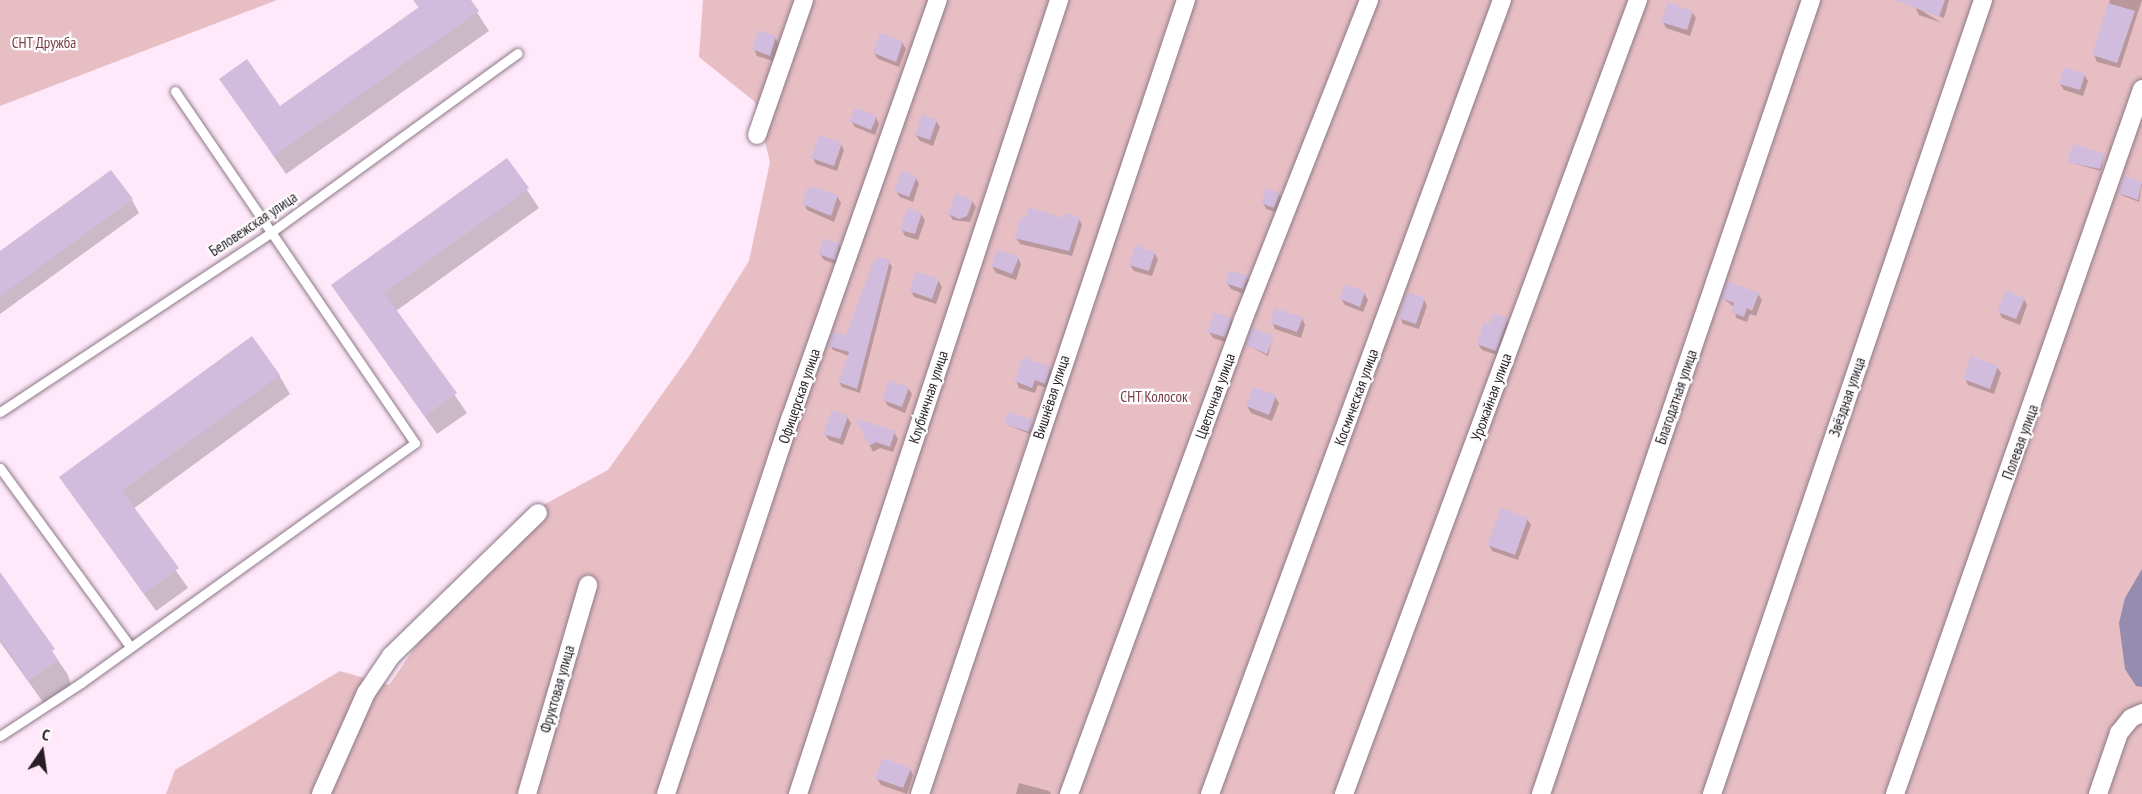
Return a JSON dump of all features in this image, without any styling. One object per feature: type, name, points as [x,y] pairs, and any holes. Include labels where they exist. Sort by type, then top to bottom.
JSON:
[{"type":"street","points":[[757,135],[804,0]]},
{"type":"street","name":"Офицерская улица","points":[[666,794],[790,417],[938,0]]},
{"type":"street","name":"Клубничная улица","points":[[798,794],[1059,0]]},
{"type":"street","name":"Вишнёвая улица","points":[[920,794],[1185,0]]},
{"type":"street","name":"Цветочная улица","points":[[1068,794],[1243,320],[1369,0]]},
{"type":"street","name":"Космическая улица","points":[[1210,794],[1502,0]]},
{"type":"street","name":"Урожайная улица","points":[[1344,794],[1638,0]]},
{"type":"street","name":"Благодатная улица","points":[[1541,794],[1812,0]]},
{"type":"street","name":"Звёздная улица","points":[[1712,794],[1983,0]]},
{"type":"street","name":"Полевая улица","points":[[1895,794],[2142,89]]},
{"type":"street","points":[[321,794],[366,693],[391,656],[538,513]]},
{"type":"street","name":"Фруктовая улица","points":[[527,794],[588,585]]},
{"type":"street","points":[[2098,794],[2119,733],[2131,718],[2142,713]]},
{"type":"lane","name":"Беловежская улица","points":[[0,412],[270,232],[518,53]]},
{"type":"lane","points":[[0,736],[415,443],[175,91]]},
{"type":"lane","points":[[0,468],[130,646]]},
{"type":"green space","name":"СНТ Дружба","points":[[0,0],[277,0],[0,106]]},
{"type":"green space","name":"СНТ Колосок","points":[[703,0],[2142,0],[2142,794],[166,794],[175,770],[340,671],[389,685],[461,581],[536,509],[608,470],[690,355],[749,261],[770,162],[755,102],[699,57]]},
{"type":"shaded area","points":[[2142,569],[2142,687],[2136,686],[2125,669],[2119,623],[2125,598]]},
{"type":"building","points":[[414,0],[471,0],[479,11],[274,156],[219,79],[247,59],[280,106],[419,7]]},
{"type":"building","points":[[1895,0],[1945,0],[1939,17]]},
{"type":"building","points":[[1668,2],[1693,11],[1687,30],[1661,22]]},
{"type":"building","points":[[2108,3],[2135,11],[2117,63],[2092,55]]},
{"type":"building","points":[[759,30],[776,36],[770,56],[752,49]]},
{"type":"building","points":[[880,33],[903,41],[896,62],[873,53]]},
{"type":"building","points":[[2064,67],[2085,74],[2080,90],[2059,84]]},
{"type":"building","points":[[855,108],[877,116],[871,130],[849,121]]},
{"type":"building","points":[[922,114],[937,120],[930,140],[915,135]]},
{"type":"building","points":[[819,135],[842,143],[834,166],[811,158]]},
{"type":"building","points":[[2073,144],[2105,154],[2100,169],[2067,162]]},
{"type":"building","points":[[507,158],[529,188],[384,293],[457,393],[425,416],[331,285]]},
{"type":"building","points":[[111,170],[133,199],[0,296],[0,251]]},
{"type":"building","points":[[902,171],[917,176],[909,197],[894,191]]},
{"type":"building","points":[[2124,176],[2142,182],[2138,200],[2118,193]]},
{"type":"building","points":[[815,187],[838,195],[831,216],[802,204],[807,188]]},
{"type":"building","points":[[1266,188],[1280,193],[1274,208],[1261,203]]},
{"type":"building","points":[[956,193],[973,200],[967,216],[959,219],[948,214]]},
{"type":"building","points":[[1029,207],[1063,218],[1065,213],[1080,218],[1069,251],[1014,238],[1021,217],[1026,218]]},
{"type":"building","points":[[907,208],[922,213],[915,234],[900,230]]},
{"type":"building","points":[[824,238],[840,244],[835,260],[818,254]]},
{"type":"building","points":[[1135,245],[1155,252],[1149,271],[1129,265]]},
{"type":"building","points":[[997,249],[1019,257],[1012,274],[991,266]]},
{"type":"building","points":[[874,259],[890,260],[857,389],[838,382],[849,352],[828,346],[833,331],[846,336]]},
{"type":"building","points":[[1230,270],[1248,276],[1243,289],[1225,283]]},
{"type":"building","points":[[916,271],[939,279],[932,299],[909,291]]},
{"type":"building","points":[[1727,281],[1759,293],[1752,311],[1747,308],[1744,317],[1731,312],[1734,303],[1721,298]]},
{"type":"building","points":[[1345,284],[1365,292],[1360,307],[1340,299]]},
{"type":"building","points":[[2006,290],[2025,298],[2016,319],[1997,312]]},
{"type":"building","points":[[1407,292],[1425,298],[1416,324],[1398,318]]},
{"type":"building","points":[[1275,308],[1303,317],[1297,332],[1270,323]]},
{"type":"building","points":[[1214,312],[1232,318],[1225,337],[1207,332]]},
{"type":"building","points":[[1493,313],[1508,318],[1496,351],[1477,344],[1484,322],[1489,324]]},
{"type":"building","points":[[1252,327],[1274,336],[1267,354],[1246,345]]},
{"type":"building","points":[[252,336],[280,375],[122,491],[179,568],[144,594],[59,477]]},
{"type":"building","points":[[1971,356],[1998,366],[1990,389],[1963,379]]},
{"type":"building","points":[[1023,357],[1051,367],[1045,384],[1035,380],[1032,388],[1014,381]]},
{"type":"building","points":[[889,380],[909,387],[902,407],[882,400]]},
{"type":"building","points":[[1253,387],[1276,395],[1269,415],[1246,406]]},
{"type":"building","points":[[832,410],[848,416],[840,439],[823,434]]},
{"type":"building","points":[[1008,412],[1033,420],[1029,432],[1004,424]]},
{"type":"building","points":[[855,418],[895,431],[890,447],[876,442],[869,446]]},
{"type":"building","points":[[1501,508],[1528,518],[1515,555],[1487,545]]},
{"type":"building","points":[[0,572],[55,649],[52,651],[58,660],[29,681],[0,639]]},
{"type":"building","points":[[883,758],[911,768],[903,788],[875,778]]}]
